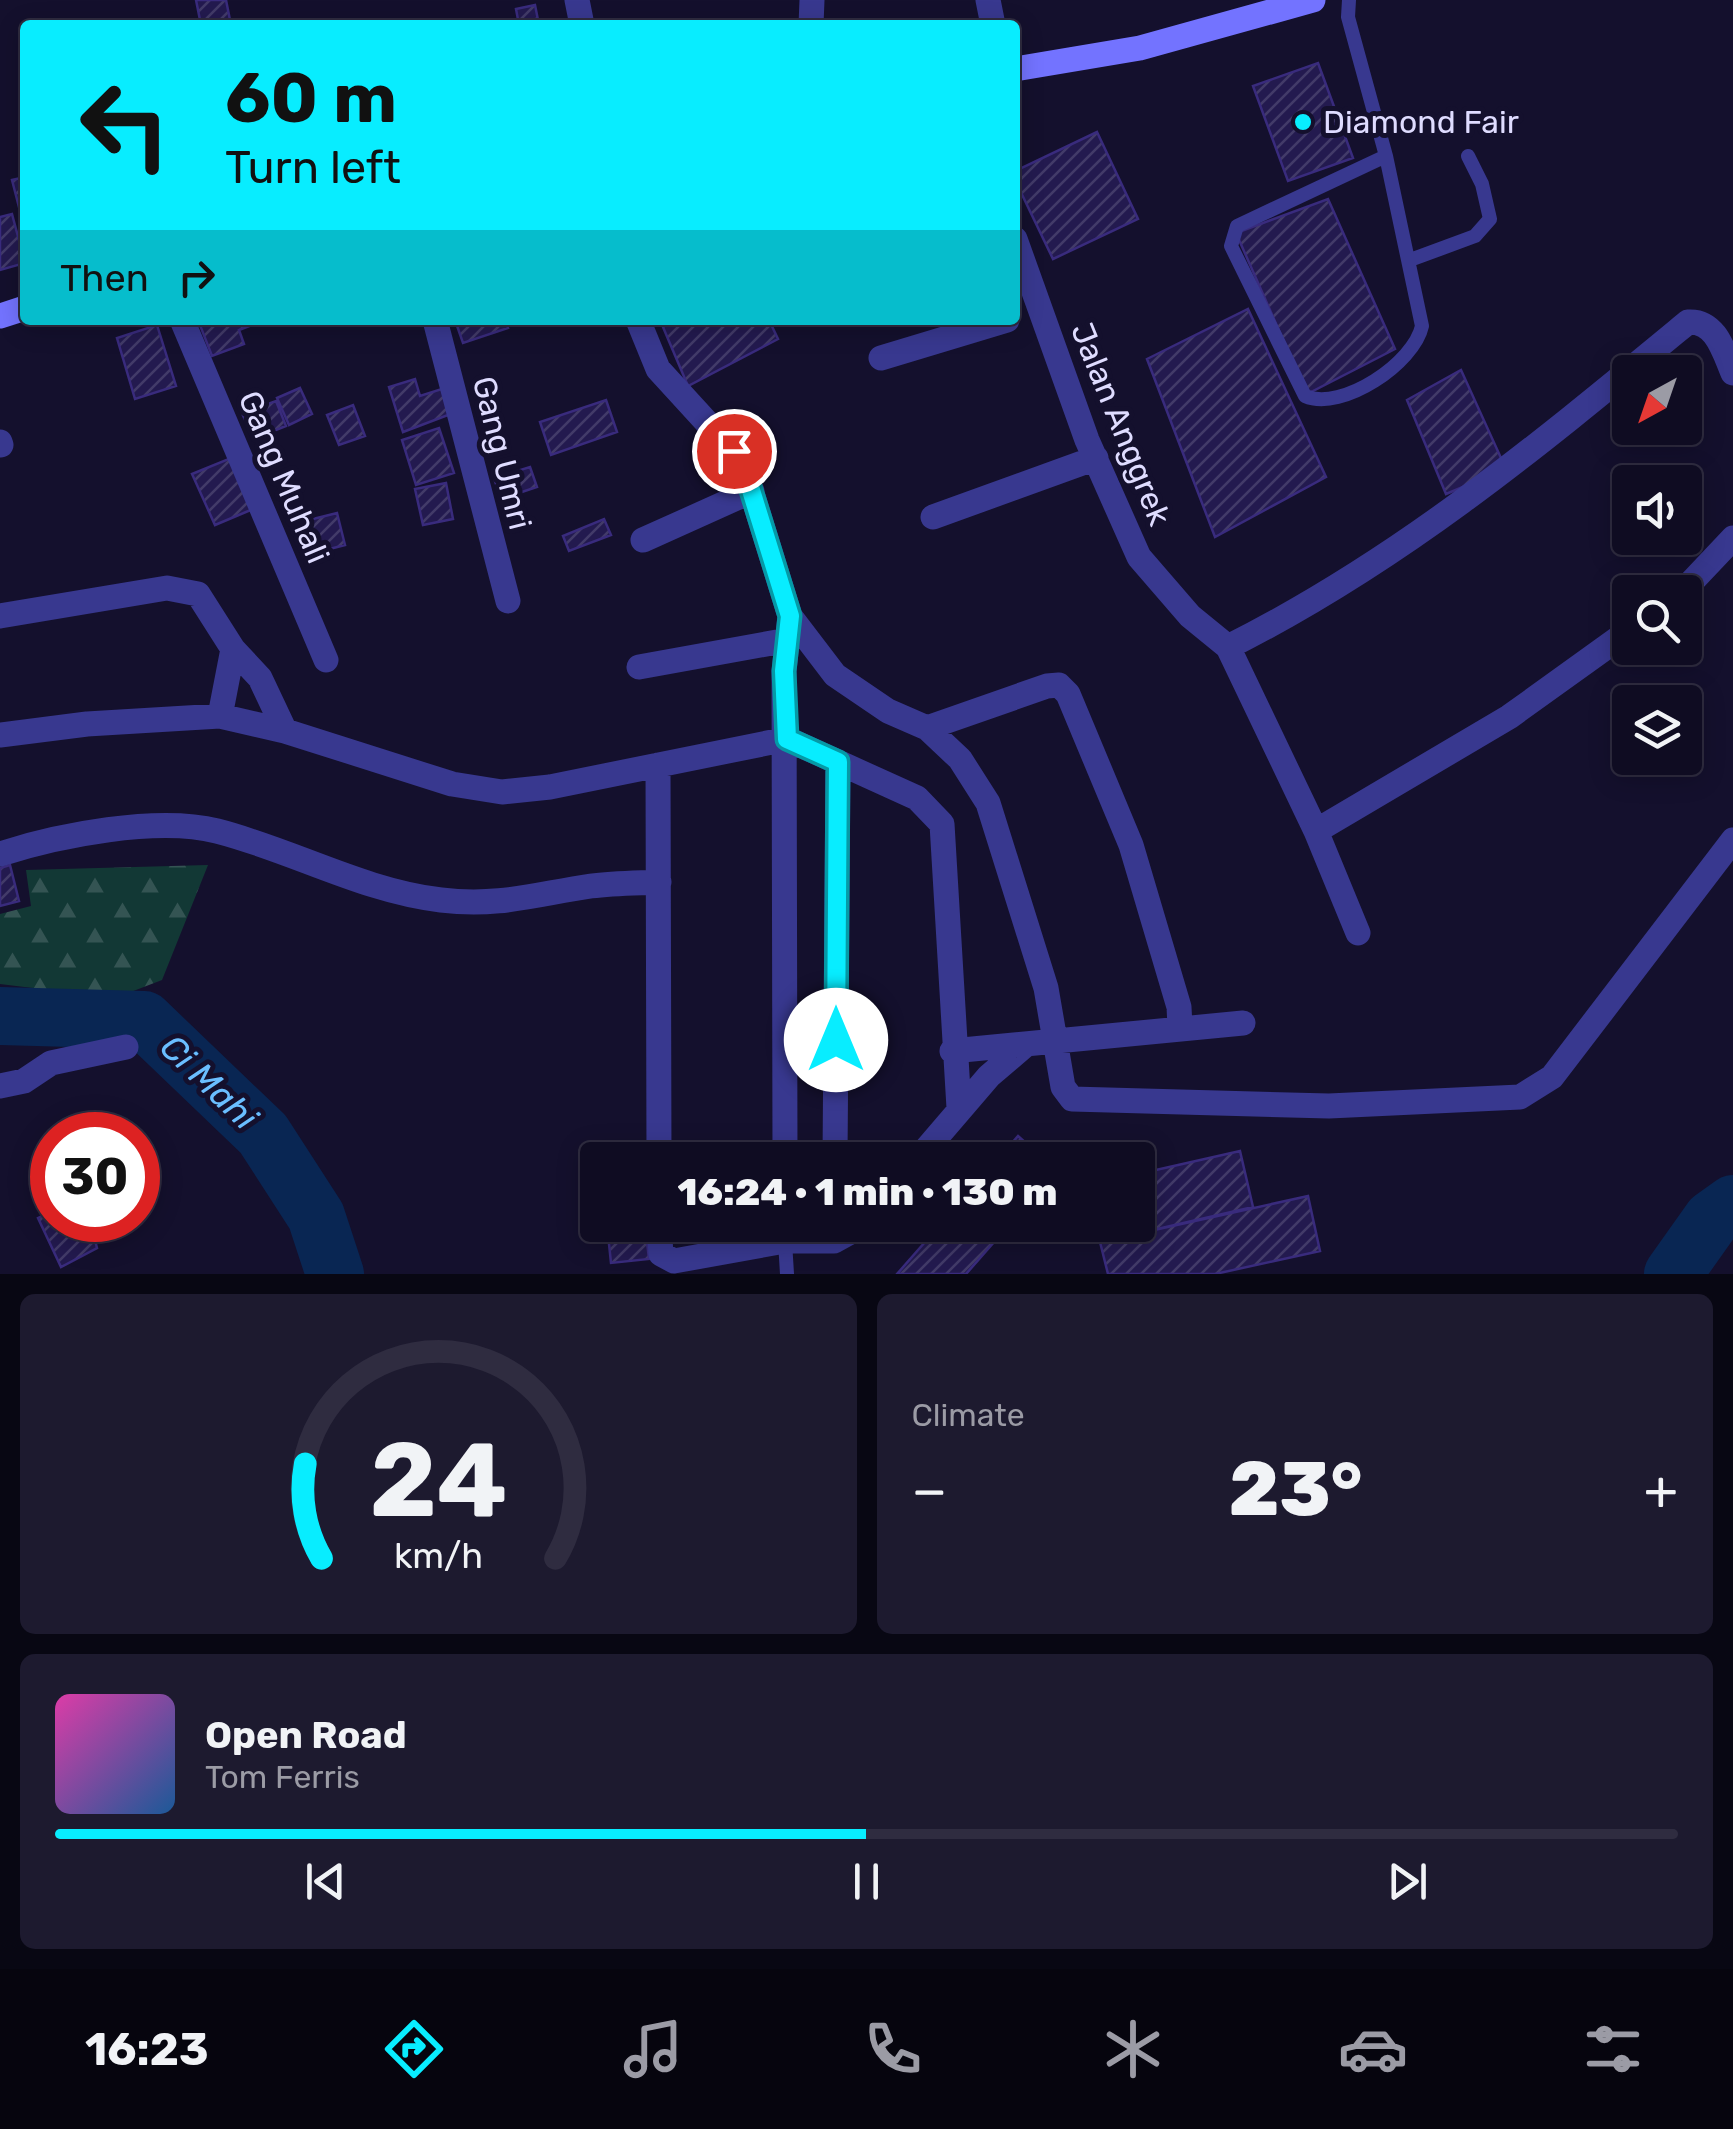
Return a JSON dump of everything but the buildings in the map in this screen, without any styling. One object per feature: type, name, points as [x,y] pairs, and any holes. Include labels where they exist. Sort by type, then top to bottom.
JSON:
[{"type":"main road","points":[[1020,68],[1140,48],[1313,0]]},
{"type":"street","name":"Jalan Anggrek","points":[[1020,252],[1096,458],[1139,557],[1190,616],[1228,648],[1316,831],[1358,933]]},
{"type":"street","points":[[1020,316],[1041,310]]},
{"type":"street","points":[[1228,648],[1311,606],[1393,554],[1507,473],[1688,322],[1725,331],[1733,373]]},
{"type":"street","name":"Gang Muhali","points":[[184,325],[326,660]]},
{"type":"street","name":"Gang Umri","points":[[436,325],[508,601]]},
{"type":"street","points":[[640,325],[658,369],[734,451],[752,491],[789,628],[784,671],[785,1142]]},
{"type":"street","points":[[881,358],[991,325]]},
{"type":"street","points":[[933,517],[1096,458]]},
{"type":"street","points":[[643,540],[752,491]]},
{"type":"street","points":[[1698,575],[1733,538]]},
{"type":"street","points":[[0,616],[168,588],[188,590],[207,603],[233,648],[260,678],[284,731]]},
{"type":"street","points":[[639,666],[789,628]]},
{"type":"street","points":[[789,628],[835,675],[888,711],[927,728],[960,759],[988,803],[1046,988],[1064,1087],[1078,1101],[1329,1106],[1520,1098],[1552,1077],[1733,840]]},
{"type":"street","points":[[1316,831],[1509,717],[1612,643]]},
{"type":"street","points":[[220,716],[228,692],[233,648]]},
{"type":"street","points":[[927,728],[1047,686],[1060,685],[1068,694],[1131,845],[1179,1007],[1180,1027]]},
{"type":"street","points":[[0,735],[88,724],[220,716],[284,731],[452,784],[502,792],[787,739],[917,798],[942,824],[952,1051],[959,1108]]},
{"type":"street","points":[[835,1142],[838,762]]},
{"type":"street","points":[[658,765],[659,1142]]},
{"type":"street","points":[[0,854],[136,827],[183,826],[230,834],[376,886],[440,900],[514,903],[592,886],[659,882]]},
{"type":"street","points":[[952,1051],[1243,1023]]},
{"type":"street","points":[[932,1142],[959,1108],[1023,1046]]},
{"type":"street","points":[[0,1086],[24,1081],[50,1062],[126,1047]]},
{"type":"street","points":[[660,1242],[660,1254],[674,1261],[749,1242]]},
{"type":"lane","points":[[1349,0],[1348,17],[1386,156],[1422,326],[1418,344],[1408,356],[1340,399],[1320,402],[1305,396],[1231,246],[1232,235],[1237,226],[1386,156]]},
{"type":"lane","points":[[1410,260],[1475,236],[1490,220],[1482,184],[1468,156]]},
{"type":"lane","points":[[785,1242],[787,1274]]},
{"type":"green space","points":[[208,865],[162,980],[115,998],[0,984],[0,914],[31,906],[26,870]]},
{"type":"waterway","name":"Ci Mahi","points":[[0,1016],[144,1020],[263,1134],[316,1216],[335,1274]]},
{"type":"waterway","name":"Ci Mahi","points":[[1673,1274],[1712,1219],[1733,1204]]},
{"type":"place","name":"Diamond Fair","points":[[1303,122]]},
{"type":"route","points":[[734,451],[746,474],[790,616],[784,671],[787,739],[838,762],[836,1040]]}]
